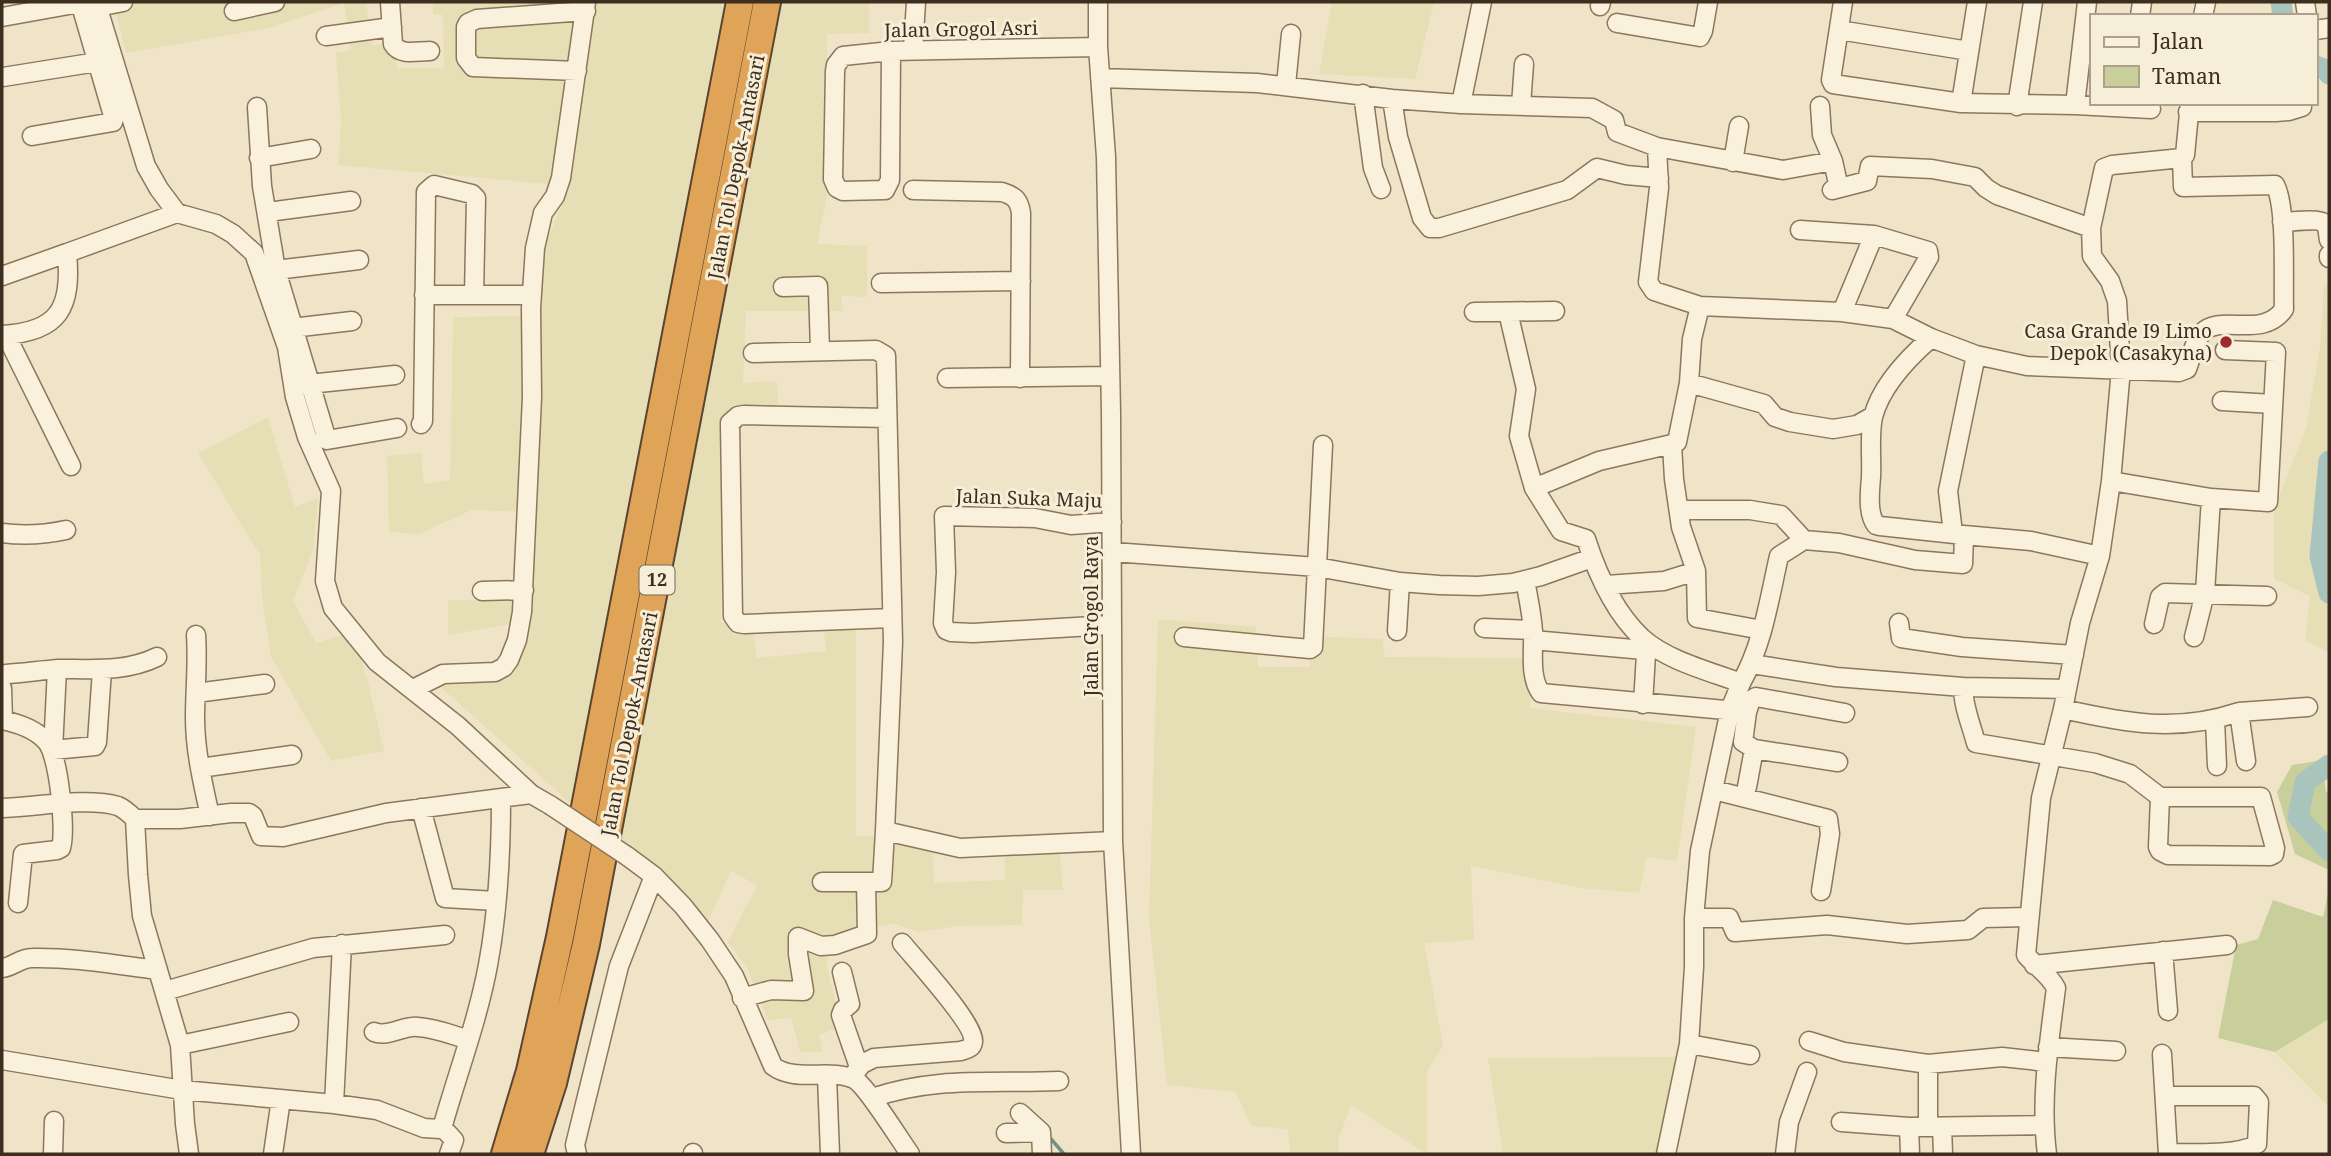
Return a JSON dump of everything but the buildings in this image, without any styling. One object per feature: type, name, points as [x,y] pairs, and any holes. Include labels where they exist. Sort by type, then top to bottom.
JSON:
[{"type":"highway","name":"Jalan Tol Depok–Antasari","points":[[505,1154],[530,1071],[560,937],[740,2]]},
{"type":"highway","name":"Jalan Tol Depok–Antasari","points":[[530,1154],[553,1083],[586,944],[767,2]]},
{"type":"street","points":[[2,17],[89,4],[123,2]]},
{"type":"street","points":[[234,11],[275,2]]},
{"type":"street","points":[[390,2],[395,49],[404,52],[430,51]]},
{"type":"street","points":[[913,50],[916,2]]},
{"type":"street","name":"Jalan Grogol Raya","points":[[1098,2],[1098,47],[1106,157],[1113,552],[1110,625],[1113,841],[1131,1154]]},
{"type":"street","points":[[1461,104],[1482,2]]},
{"type":"street","points":[[1617,23],[1700,37],[1707,2]]},
{"type":"street","points":[[1843,2],[1831,80],[1833,84],[1961,103],[2017,106],[2128,105],[2151,109]]},
{"type":"street","points":[[1961,103],[1977,2]]},
{"type":"street","points":[[2017,106],[2033,2]]},
{"type":"street","points":[[2075,106],[2087,2]]},
{"type":"street","points":[[32,136],[113,122],[97,62],[89,4]]},
{"type":"street","points":[[89,4],[146,166],[177,213]]},
{"type":"street","points":[[413,689],[443,674],[495,672],[509,660],[517,640],[522,612],[532,397],[535,248],[540,221],[555,196],[561,178],[577,71],[586,7],[477,19],[466,27],[466,58],[473,67],[577,71]]},
{"type":"street","points":[[326,36],[392,27]]},
{"type":"street","points":[[1839,30],[1969,51]]},
{"type":"street","points":[[1286,85],[1291,34]]},
{"type":"street","name":"Jalan Grogol Asri","points":[[891,51],[891,180],[885,190],[843,191],[834,185],[835,71],[839,61],[849,54],[891,51],[913,50],[1098,47]]},
{"type":"street","points":[[4,77],[97,62]]},
{"type":"street","points":[[1521,106],[1524,64]]},
{"type":"street","points":[[1100,78],[1257,82],[1392,99],[1592,108],[1614,120],[1617,132],[1657,147],[1783,170],[1833,161]]},
{"type":"street","points":[[1363,94],[1373,168],[1381,189]]},
{"type":"street","points":[[1392,99],[1398,137],[1422,218],[1430,228],[1439,228],[1548,197],[1567,190],[1597,169],[1659,178]]},
{"type":"street","points":[[1820,106],[1822,135],[1833,161],[1835,189],[1867,181],[1870,166],[1932,169],[1975,177],[1997,195],[2091,228]]},
{"type":"street","points":[[257,107],[259,158],[276,270],[327,440],[317,459]]},
{"type":"street","points":[[1657,147],[1657,218],[1648,282],[1654,291],[1700,306],[1842,312],[1893,319],[1931,338],[1976,355],[2028,366],[2179,372],[2187,369],[2201,333],[2211,327],[2269,323],[2278,318],[2284,309],[2280,192],[2275,185],[2183,187],[2182,158],[2185,155],[2189,108],[2276,112],[2302,107]]},
{"type":"street","points":[[1733,162],[1739,126]]},
{"type":"street","points":[[259,158],[311,149]]},
{"type":"street","points":[[2047,1154],[2043,1125],[2047,1054],[2056,988],[2051,978],[2026,955],[2029,917],[2041,798],[2063,709],[2080,623],[2100,556],[2111,481],[2121,369],[2117,301],[2110,281],[2092,256],[2091,228],[2104,168],[2182,158]]},
{"type":"street","points":[[421,424],[426,192],[429,188],[439,185],[472,194],[476,198],[474,295]]},
{"type":"street","points":[[914,190],[1002,192],[1019,201],[1020,378]]},
{"type":"street","points":[[268,212],[351,201]]},
{"type":"street","points":[[2,276],[177,213],[216,224],[233,234],[254,253],[287,347],[295,397],[307,437],[331,491],[325,581],[333,608],[377,662],[458,726],[531,794],[627,856],[654,876],[683,906],[734,976],[775,1068],[790,1073],[827,1076],[855,1072],[874,1058],[961,1051],[972,1044],[972,1035],[958,1009],[902,943]]},
{"type":"street","points":[[2282,222],[2324,222],[2329,240]]},
{"type":"street","points":[[1800,230],[1874,235],[1928,251],[1929,254],[1893,319]]},
{"type":"street","points":[[1842,312],[1874,235]]},
{"type":"street","points":[[67,253],[65,300],[54,319],[36,330],[4,335],[71,466]]},
{"type":"street","points":[[276,270],[359,260]]},
{"type":"street","points":[[881,283],[1021,281]]},
{"type":"street","points":[[783,287],[818,286],[820,351]]},
{"type":"street","points":[[424,295],[532,295]]},
{"type":"street","points":[[1534,488],[1599,461],[1677,442],[1689,383],[1692,339],[1700,306]]},
{"type":"street","points":[[1474,312],[1555,311]]},
{"type":"street","points":[[1508,312],[1526,389],[1519,436],[1534,488],[1561,531],[1586,539],[1592,558],[1621,615],[1643,639],[1676,659],[1741,683]]},
{"type":"street","points":[[292,328],[352,321]]},
{"type":"street","points":[[1931,338],[1908,358],[1888,386],[1873,416],[1870,491],[1873,521],[1880,526],[2031,541],[2100,556]]},
{"type":"street","points":[[2111,481],[2211,498],[2268,502],[2276,352],[2225,350]]},
{"type":"street","points":[[753,353],[876,351],[884,353],[887,359],[892,618],[882,882],[822,882]]},
{"type":"street","points":[[1666,1154],[1689,1044],[1694,918],[1700,851],[1714,790],[1738,711],[1741,683],[1752,664],[1779,556],[1804,540],[1839,543],[1915,560],[1963,564],[1959,534],[1948,491],[1976,355]]},
{"type":"street","points":[[309,384],[395,375]]},
{"type":"street","points":[[947,378],[1109,376]]},
{"type":"street","points":[[1689,383],[1764,404],[1775,416],[1790,422],[1833,429],[1857,425],[1873,416]]},
{"type":"street","points":[[2222,401],[2273,404]]},
{"type":"street","points":[[887,418],[744,415],[738,416],[730,423],[733,616],[738,623],[744,624],[892,618]]},
{"type":"street","points":[[327,440],[397,428]]},
{"type":"street","points":[[1184,637],[1312,649],[1323,444]]},
{"type":"street","points":[[1672,444],[1681,527],[1696,571],[1697,618],[1762,630]]},
{"type":"street","points":[[2194,637],[2205,593],[2211,498]]},
{"type":"street","points":[[1679,510],[1749,510],[1781,515],[1804,540]]},
{"type":"street","name":"Jalan Suka Maju","points":[[1110,625],[973,633],[946,630],[943,623],[947,572],[944,516],[1050,519],[1071,525],[1112,522]]},
{"type":"street","points":[[2,533],[42,536],[66,530]]},
{"type":"street","points":[[1113,552],[1317,567],[1400,582],[1478,586],[1525,580],[1592,558]]},
{"type":"street","points":[[1606,585],[1664,581],[1696,571]]},
{"type":"street","points":[[1525,580],[1533,635],[1534,674],[1538,691],[1541,693],[1738,711],[1756,697],[1845,713]]},
{"type":"street","points":[[1397,631],[1400,582]]},
{"type":"street","points":[[482,591],[523,590]]},
{"type":"street","points":[[2154,625],[2160,597],[2165,593],[2267,596]]},
{"type":"street","points":[[1899,623],[1901,638],[1962,647],[2074,655]]},
{"type":"street","points":[[1484,628],[1644,650],[1643,704]]},
{"type":"street","points":[[196,635],[198,664],[195,719],[200,768],[210,816]]},
{"type":"street","points":[[2,677],[6,674],[57,669],[102,670],[143,664],[157,657]]},
{"type":"street","points":[[1752,664],[1836,677],[1963,687],[2067,688]]},
{"type":"street","points":[[18,903],[23,854],[61,848],[62,805],[53,750],[57,669]]},
{"type":"street","points":[[53,750],[95,747],[102,670]]},
{"type":"street","points":[[196,693],[265,684]]},
{"type":"street","points":[[1963,687],[1963,704],[1969,712],[1976,743],[2095,763],[2130,774],[2160,797],[2260,797],[2275,848],[2274,854],[2168,855],[2160,851],[2158,846],[2160,797]]},
{"type":"street","points":[[2,688],[2,720],[38,734],[53,750]]},
{"type":"street","points":[[2063,709],[2142,724],[2215,720],[2239,712],[2308,707]]},
{"type":"street","points":[[1738,711],[1743,743],[1754,749],[1838,762]]},
{"type":"street","points":[[2239,712],[2246,761]]},
{"type":"street","points":[[2215,720],[2217,766]]},
{"type":"street","points":[[1747,787],[1754,749]]},
{"type":"street","points":[[200,768],[292,755]]},
{"type":"street","points":[[1714,790],[1829,819],[1830,834],[1821,891]]},
{"type":"street","points":[[2,808],[109,804],[120,807],[135,819],[180,819],[249,813],[253,816],[261,836],[284,837],[360,818],[531,794]]},
{"type":"street","points":[[2,1060],[182,1090],[377,1110],[438,1130],[442,1127],[488,965],[496,901],[501,799]]},
{"type":"street","points":[[421,808],[445,898],[496,901]]},
{"type":"street","points":[[135,819],[142,916],[180,1045],[189,1154]]},
{"type":"street","points":[[885,831],[960,848],[1113,841]]},
{"type":"street","points":[[577,1154],[575,1145],[619,965],[654,876]]},
{"type":"street","points":[[742,998],[771,990],[804,991],[798,937],[821,946],[835,945],[867,934],[866,882]]},
{"type":"street","points":[[1694,918],[1729,918],[1735,932],[1827,925],[1907,934],[1968,930],[1983,918],[2029,917]]},
{"type":"street","points":[[165,991],[313,948],[445,935]]},
{"type":"street","points":[[334,1104],[342,944]]},
{"type":"street","points":[[2034,965],[2227,945]]},
{"type":"street","points":[[2163,951],[2168,1011]]},
{"type":"street","points":[[2,968],[8,968],[29,957],[158,970]]},
{"type":"street","points":[[842,972],[850,1004],[841,1015],[858,1081],[909,1154]]},
{"type":"street","points":[[180,1045],[289,1022]]},
{"type":"street","points":[[374,1032],[385,1034],[400,1028],[420,1027],[468,1040]]},
{"type":"street","points":[[1809,1041],[1844,1052],[1928,1064],[2116,1051]]},
{"type":"street","points":[[1689,1044],[1750,1055]]},
{"type":"street","points":[[2162,1054],[2168,1154],[2240,1154],[2256,1143],[2257,1098],[2165,1096]]},
{"type":"street","points":[[1928,1064],[1935,1127],[1943,1154]]},
{"type":"street","points":[[1785,1154],[1789,1122],[1807,1072]]},
{"type":"street","points":[[827,1076],[830,1154]]},
{"type":"street","points":[[872,1098],[900,1088],[955,1081],[998,1083],[1059,1080]]},
{"type":"street","points":[[273,1154],[281,1099]]},
{"type":"street","points":[[1020,1113],[1041,1132],[1042,1154]]},
{"type":"street","points":[[53,1154],[54,1121]]},
{"type":"street","points":[[1841,1122],[1909,1127],[2043,1125]]},
{"type":"street","points":[[442,1127],[454,1140],[449,1154]]},
{"type":"street","points":[[1909,1127],[1910,1154]]},
{"type":"street","points":[[1006,1133],[1041,1132]]},
{"type":"shaded area","points":[[113,2],[366,2],[372,46],[393,42],[397,68],[444,68],[443,15],[433,14],[433,2],[869,2],[869,33],[827,34],[827,196],[817,244],[867,246],[867,297],[841,296],[843,311],[746,311],[743,383],[777,381],[779,424],[725,425],[721,623],[752,625],[757,658],[826,651],[823,618],[856,618],[856,836],[932,835],[934,883],[1005,880],[1005,844],[1059,841],[1063,890],[1023,890],[1022,925],[958,926],[918,932],[894,923],[846,934],[829,942],[827,967],[842,1027],[820,1034],[822,1052],[800,1052],[791,1018],[768,1020],[747,968],[728,942],[757,885],[731,871],[708,922],[433,680],[503,671],[521,655],[529,621],[448,635],[448,600],[528,601],[530,512],[472,510],[419,534],[389,532],[387,456],[421,453],[424,484],[450,480],[453,317],[532,316],[546,243],[570,186],[338,165],[341,122],[336,53],[351,50],[344,3],[269,28],[126,53]]},
{"type":"shaded area","points":[[1332,2],[1434,2],[1415,79],[1319,74]]},
{"type":"shaded area","points":[[2324,284],[2329,284],[2329,658],[2328,652],[2305,640],[2310,596],[2274,579],[2274,508],[2306,428],[2320,347]]},
{"type":"shaded area","points":[[268,417],[295,507],[318,498],[313,550],[293,601],[316,643],[352,632],[367,678],[384,751],[331,761],[271,657],[262,598],[260,555],[198,453]]},
{"type":"shaded area","points":[[1158,619],[1256,627],[1258,667],[1310,667],[1311,636],[1382,639],[1385,657],[1531,658],[1535,688],[1529,708],[1696,727],[1677,861],[1647,857],[1639,893],[1581,888],[1471,866],[1474,940],[1424,943],[1443,1045],[1427,1071],[1427,1154],[1351,1105],[1338,1140],[1339,1154],[1290,1154],[1288,1129],[1251,1126],[1236,1092],[1167,1085],[1149,919]]},
{"type":"shaded area","points":[[2329,1019],[2329,1107],[2275,1052]]},
{"type":"shaded area","points":[[1678,1057],[1660,1154],[1503,1154],[1488,1058]]},
{"type":"green space","points":[[2322,760],[2326,792],[2329,792],[2329,870],[2295,854],[2277,792],[2292,765]]},
{"type":"green space","points":[[2329,888],[2329,1019],[2275,1052],[2218,1038],[2236,945],[2258,939],[2273,900],[2323,917]]},
{"type":"waterway","points":[[2281,2],[2283,14]]},
{"type":"waterway","points":[[2317,67],[2327,70],[2329,74]]},
{"type":"waterway","points":[[2329,461],[2320,556],[2329,593]]},
{"type":"waterway","points":[[2329,765],[2305,782],[2298,817],[2329,851]]},
{"type":"waterway","points":[[1051,1139],[1064,1154]]},
{"type":"place","name":"Casa Grande I9 Limo Depok (Casakyna)","points":[[2226,342]]}]
